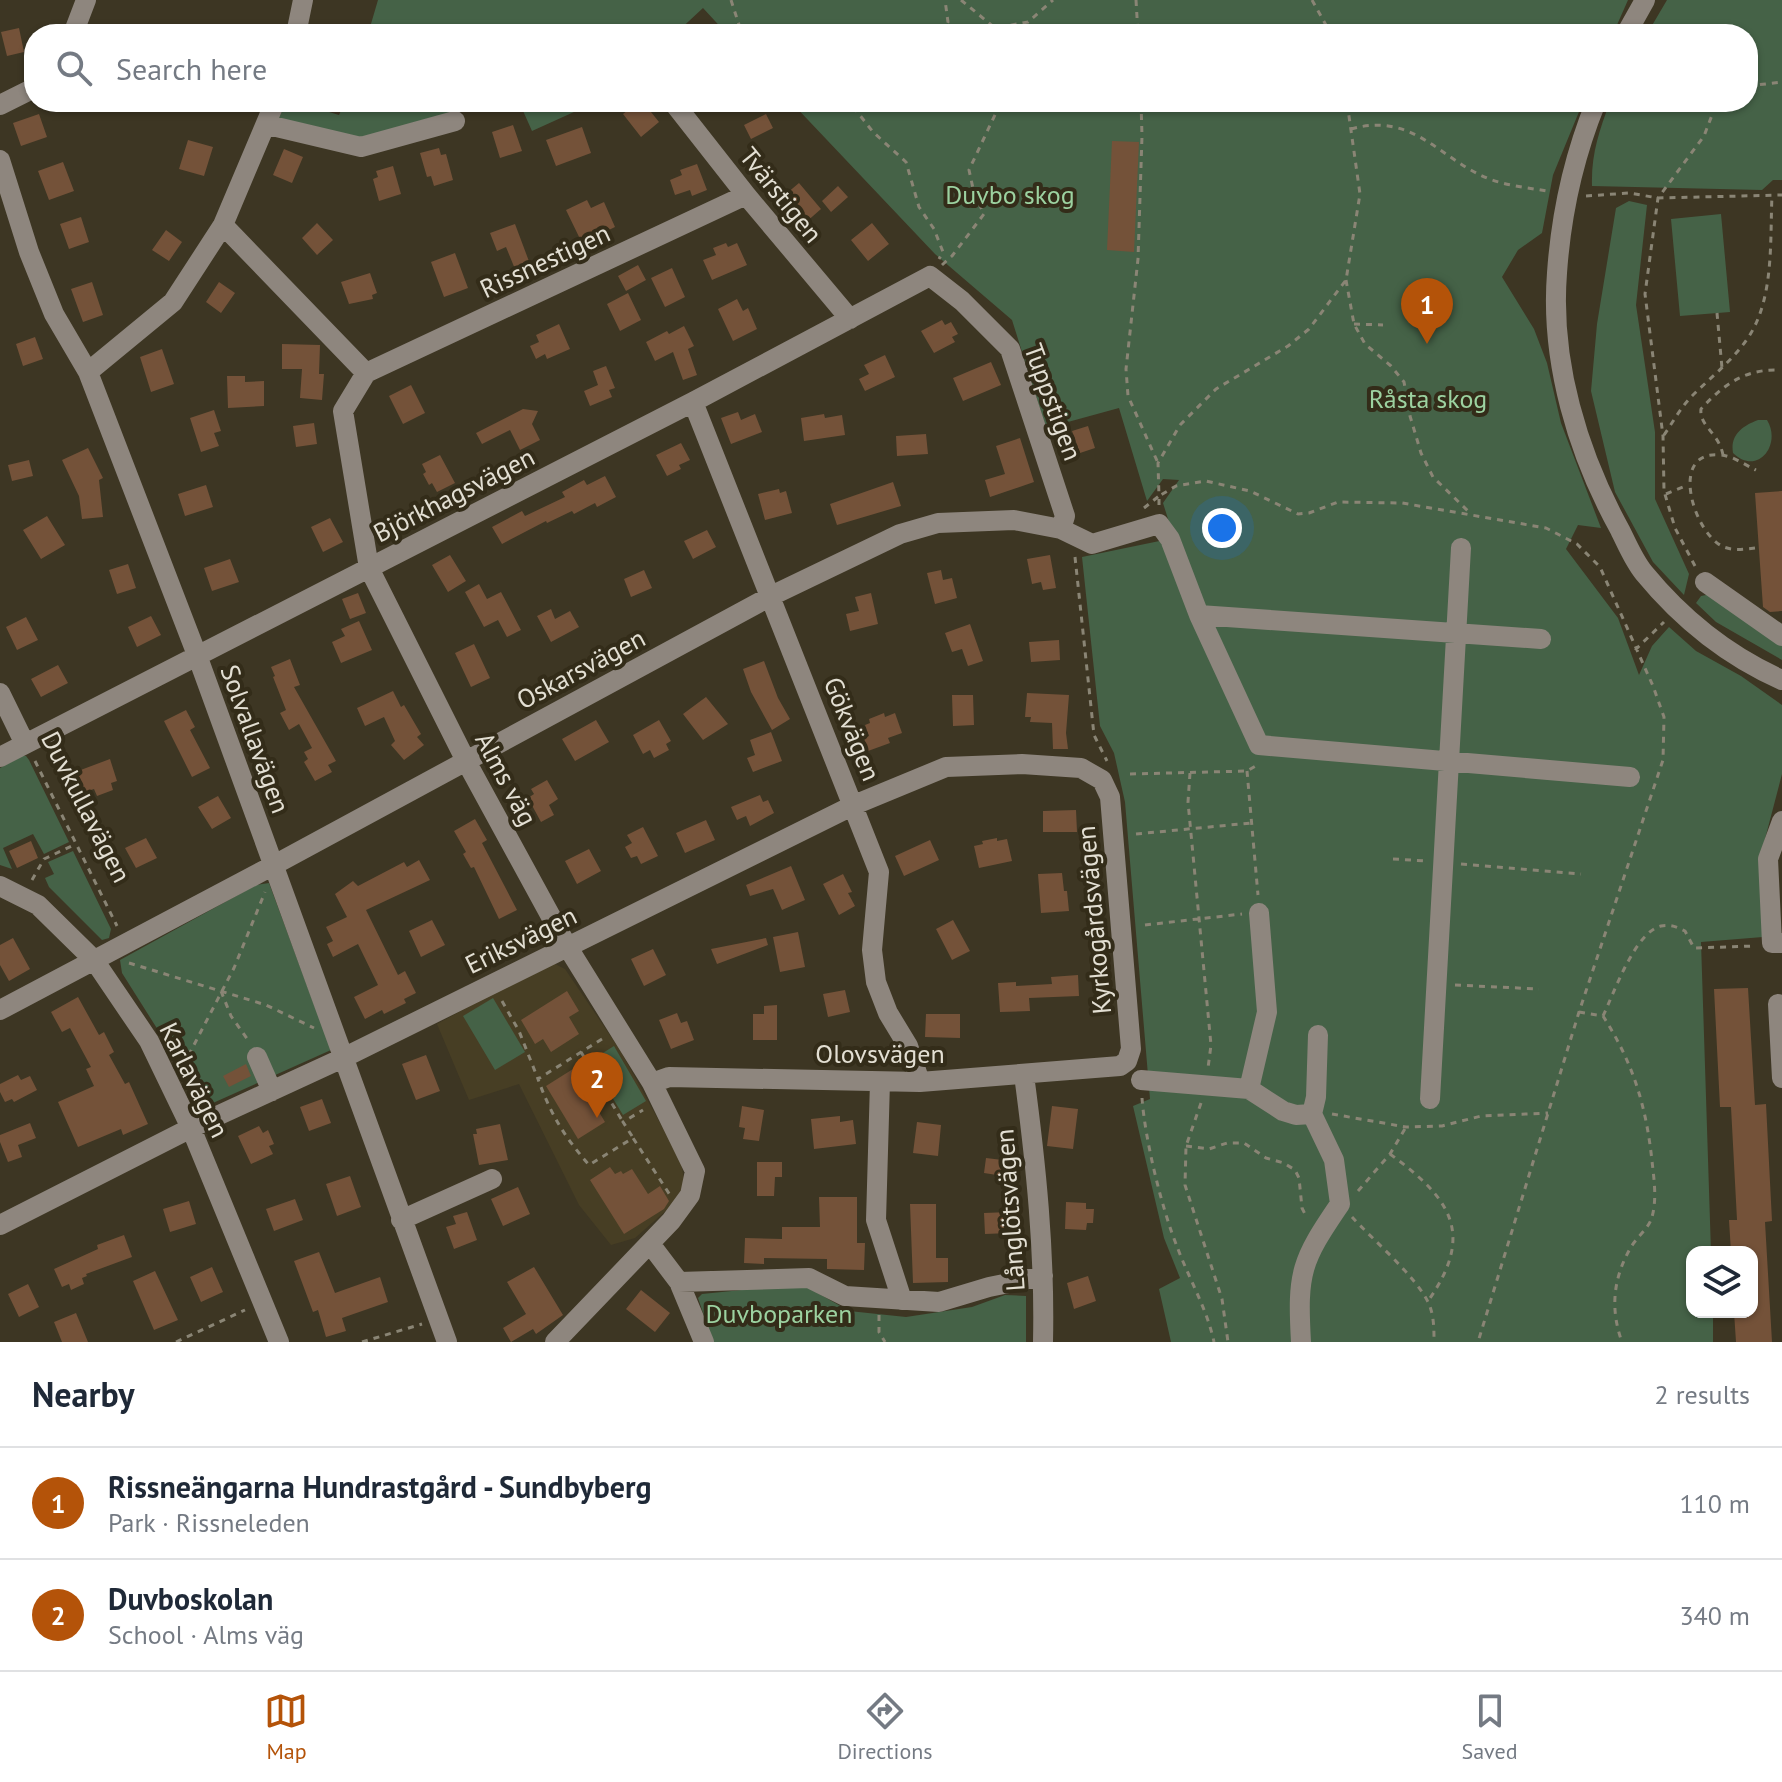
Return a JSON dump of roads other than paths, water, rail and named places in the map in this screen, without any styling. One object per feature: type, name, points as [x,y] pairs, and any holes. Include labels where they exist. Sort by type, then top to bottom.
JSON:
[{"type":"street","points":[[77,24],[86,0]]},
{"type":"street","points":[[298,24],[303,0]]},
{"type":"street","points":[[1632,24],[1645,0]]},
{"type":"street","points":[[0,105],[24,93]]},
{"type":"street","points":[[88,372],[173,302],[223,225],[272,112]]},
{"type":"street","name":"Tvärstigen","points":[[681,112],[850,319]]},
{"type":"street","points":[[1592,112],[1567,198],[1557,276],[1559,342],[1572,413],[1598,490],[1642,571],[1706,635],[1754,667],[1782,680]]},
{"type":"street","points":[[268,125],[361,147],[455,121]]},
{"type":"street","name":"Solvallavägen","points":[[0,160],[34,265],[54,314],[88,372],[197,655],[447,1342]]},
{"type":"street","name":"Rissnestigen","points":[[366,373],[746,195]]},
{"type":"street","points":[[223,225],[366,373]]},
{"type":"street","name":"Björkhagsvägen","points":[[0,757],[693,402],[930,276]]},
{"type":"street","name":"Tuppstigen","points":[[930,276],[962,301],[1010,349],[1065,516],[1061,529]]},
{"type":"street","name":"Alms väg","points":[[366,373],[343,411],[369,568],[466,761],[567,946],[656,1091],[695,1171],[690,1195],[680,1210],[651,1245],[555,1342]]},
{"type":"street","name":"Gökvägen","points":[[693,402],[879,872],[872,950],[876,982],[888,1013],[908,1046],[920,1082]]},
{"type":"street","name":"Oskarsvägen","points":[[0,1010],[771,596],[900,534],[938,523],[1014,520],[1061,529],[1092,544],[1159,524],[1170,539],[1199,615]]},
{"type":"street","points":[[1430,1099],[1461,548]]},
{"type":"street","points":[[1705,582],[1782,636]]},
{"type":"street","points":[[1541,639],[1199,615],[1259,745],[1630,777]]},
{"type":"street","name":"Duvkullavägen","points":[[0,693],[25,744]]},
{"type":"street","name":"Eriksvägen","points":[[0,1225],[191,1128],[272,1091],[340,1049],[492,983],[854,805],[946,767],[1022,764],[1081,768]]},
{"type":"street","name":"Kyrkogårdsvägen","points":[[1081,768],[1102,780],[1110,797],[1131,1049],[1127,1061],[1120,1066],[1109,1066]]},
{"type":"street","points":[[1777,943],[1768,859],[1782,821]]},
{"type":"street","name":"Karlavägen","points":[[0,886],[38,905],[106,954],[191,1128],[279,1342]]},
{"type":"street","points":[[1249,1089],[1267,1012],[1259,913]]},
{"type":"street","points":[[1778,1004],[1782,1078]]},
{"type":"street","points":[[1301,1342],[1298,1301],[1301,1274],[1308,1254],[1340,1204],[1334,1160],[1312,1114],[1316,1097],[1318,1035]]},
{"type":"street","points":[[257,1057],[272,1091]]},
{"type":"street","name":"Olovsvägen","points":[[656,1091],[669,1077],[920,1082],[1109,1066]]},
{"type":"street","name":"Långlötsvägen","points":[[1024,1075],[1037,1168],[1043,1342]]},
{"type":"street","points":[[1141,1080],[1249,1089],[1283,1111],[1296,1115],[1312,1114]]},
{"type":"street","points":[[880,1082],[876,1220],[902,1300]]},
{"type":"street","points":[[401,1220],[492,1179]]},
{"type":"street","points":[[651,1245],[679,1282],[704,1342]]},
{"type":"street","points":[[679,1282],[809,1278],[845,1296],[939,1302],[989,1287],[1043,1276]]},
{"type":"place","name":"Rissneängarna Hundrastgård - Sundbyberg","points":[[1427,344]]},
{"type":"place","name":"Duvboskolan","points":[[597,1118]]},
{"type":"park label","name":"Duvbo skog","points":[[1010,195]]},
{"type":"park label","name":"Råsta skog","points":[[1428,399]]},
{"type":"park label","name":"Duvboparken","points":[[779,1314]]}]
